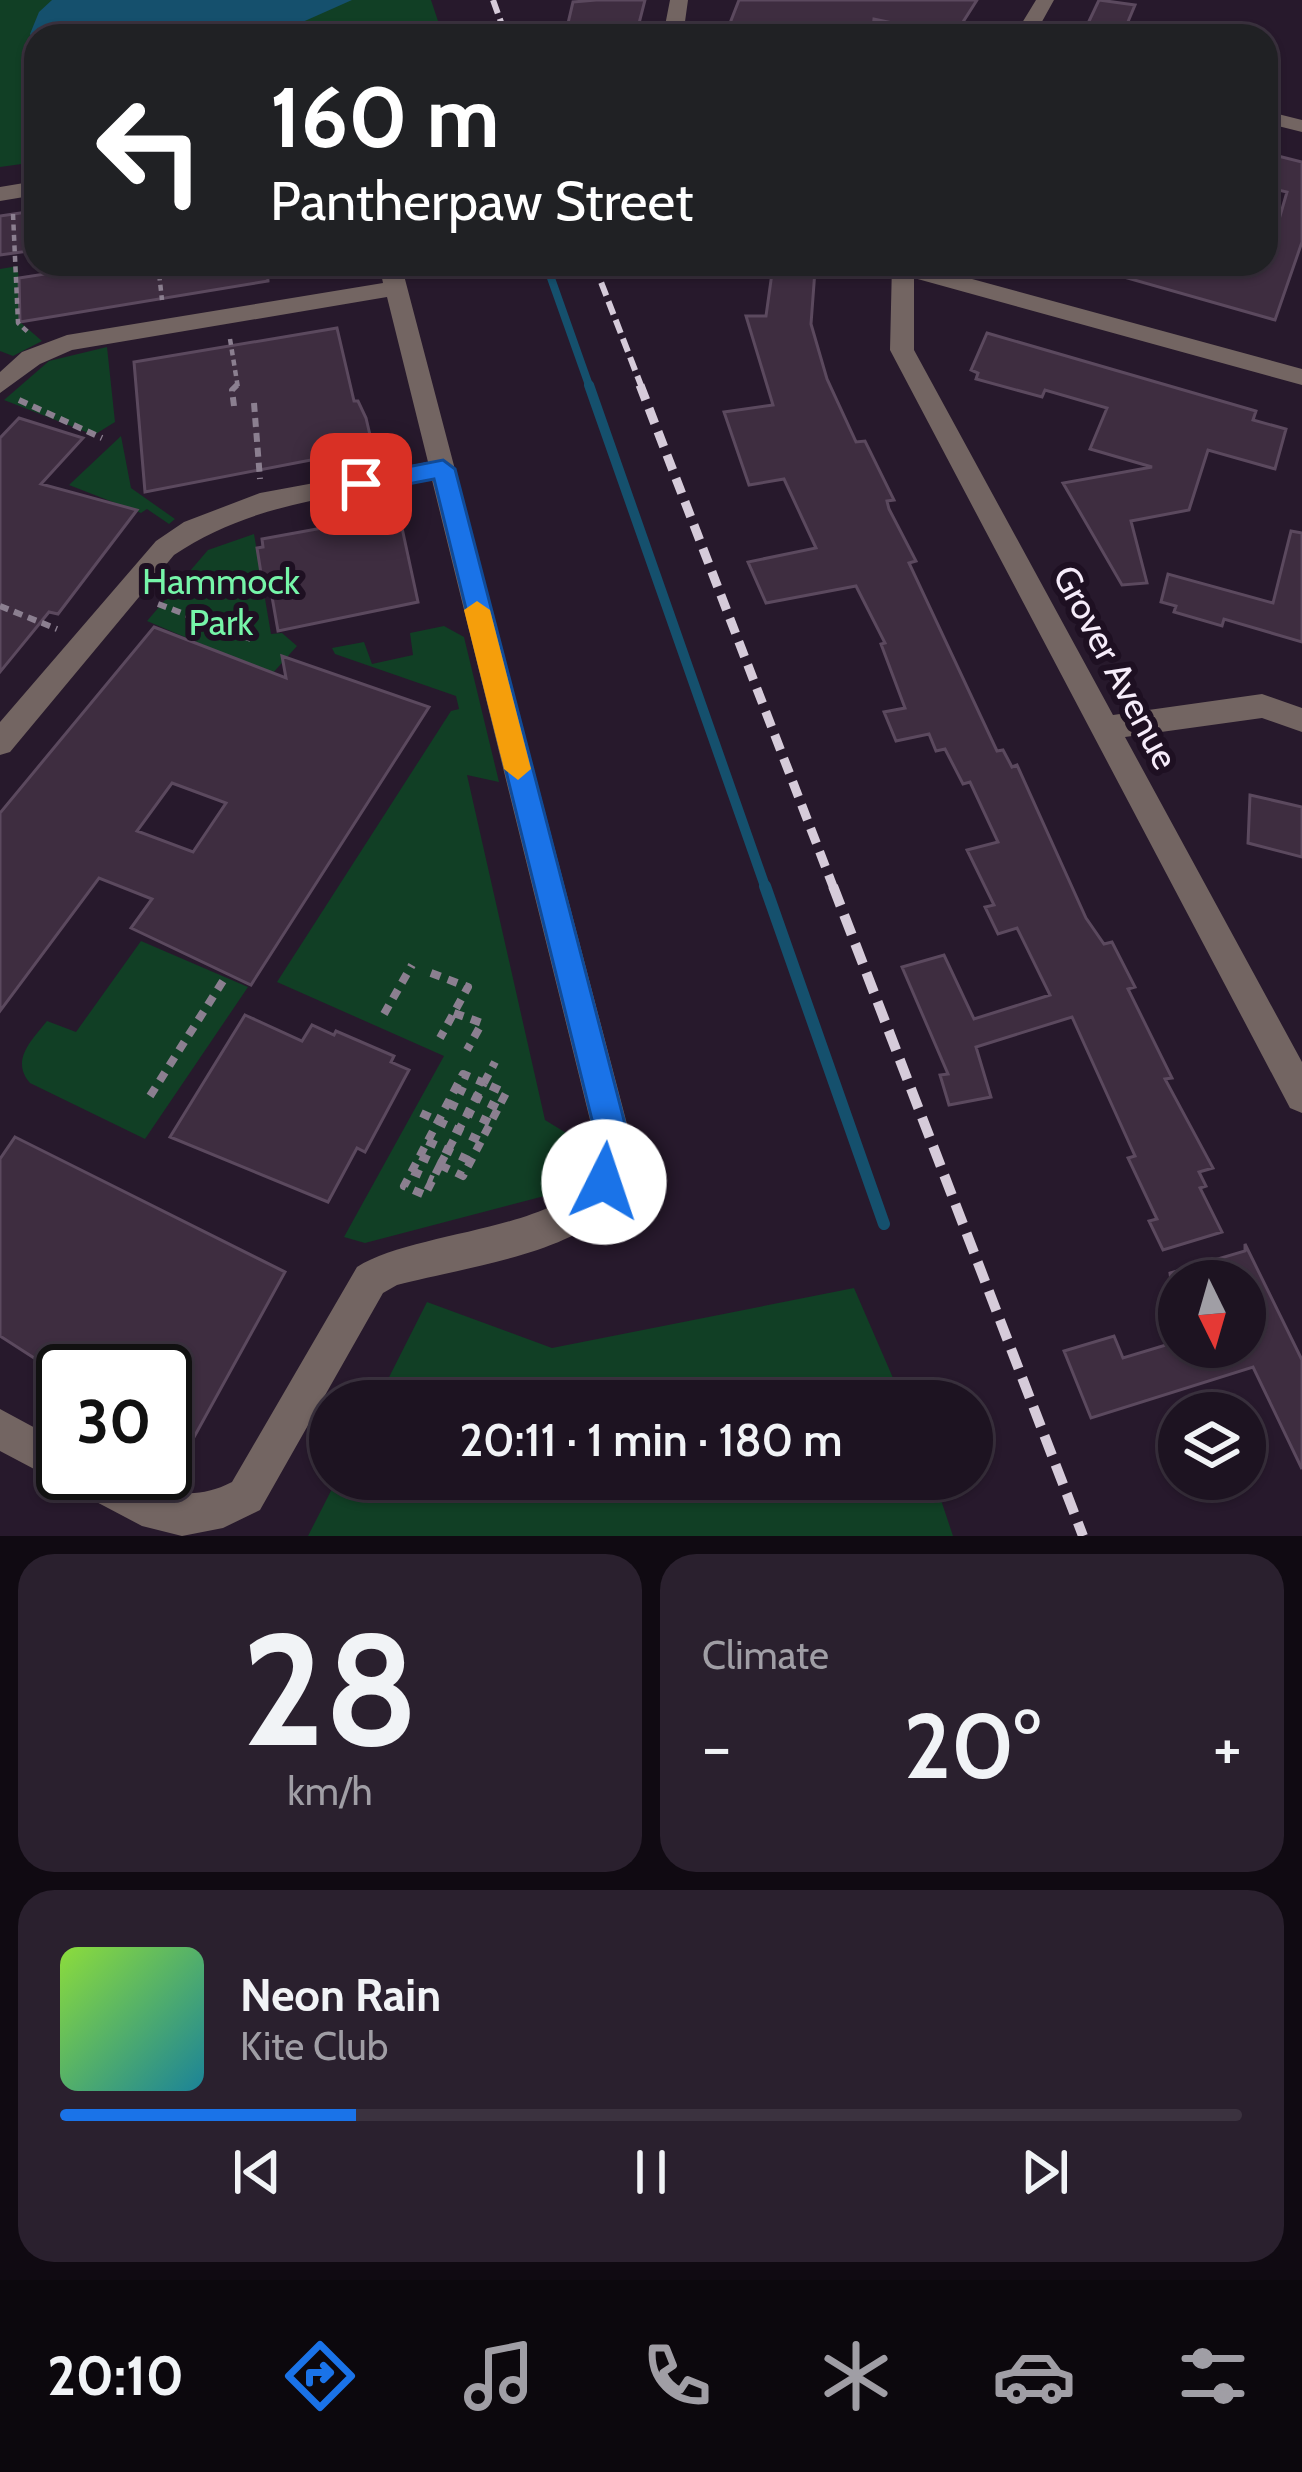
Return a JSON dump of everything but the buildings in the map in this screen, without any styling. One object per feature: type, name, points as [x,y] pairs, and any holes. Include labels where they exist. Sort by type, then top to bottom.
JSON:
[{"type":"street","points":[[9,393],[31,358],[67,343],[393,276],[609,1124],[610,1167],[587,1205],[558,1220],[389,1268],[370,1280],[246,1496],[227,1514],[206,1525],[182,1527],[130,1500]]},
{"type":"street","name":"Grover Avenue","points":[[902,276],[902,350],[1302,1096]]},
{"type":"street","points":[[938,276],[1302,377]]},
{"type":"street","points":[[0,743],[164,548],[186,530],[242,507],[443,469]]},
{"type":"street","points":[[1104,728],[1262,706],[1302,720]]},
{"type":"street","points":[[0,1429],[36,1450]]},
{"type":"path","points":[[5,200],[18,323],[34,337]]},
{"type":"path","points":[[159,276],[163,310]]},
{"type":"path","points":[[230,336],[238,389],[232,390],[234,406]]},
{"type":"path","points":[[9,393],[102,438]]},
{"type":"path","points":[[254,403],[260,479]]},
{"type":"path","points":[[156,604],[256,641]]},
{"type":"path","points":[[0,606],[57,629]]},
{"type":"path","points":[[384,1013],[412,964]]},
{"type":"path","points":[[431,973],[468,987],[440,1038]]},
{"type":"path","points":[[150,1096],[223,981]]},
{"type":"path","points":[[454,1013],[482,1023],[467,1050]]},
{"type":"path","points":[[420,1156],[440,1166],[463,1177],[506,1093],[484,1083],[463,1074],[404,1186],[424,1195],[433,1180],[440,1166],[469,1112],[476,1098],[484,1083],[495,1062]]},
{"type":"path","points":[[456,1088],[498,1108]]},
{"type":"path","points":[[448,1103],[491,1123]]},
{"type":"path","points":[[421,1113],[481,1141]]},
{"type":"path","points":[[427,1142],[471,1161]]},
{"type":"path","points":[[412,1171],[433,1180]]},
{"type":"green space","points":[[0,0],[78,0],[43,24],[24,24],[24,164],[0,167]]},
{"type":"green space","points":[[330,0],[431,0],[439,24],[282,24]]},
{"type":"green space","points":[[18,266],[20,322],[42,341],[13,356],[0,351],[0,269]]},
{"type":"green space","points":[[107,347],[115,422],[94,435],[4,400],[49,361]]},
{"type":"green space","points":[[121,436],[131,488],[175,519],[169,524],[147,509],[141,513],[69,485]]},
{"type":"green space","name":"Hammock Park","points":[[254,534],[271,634],[282,633],[297,646],[272,674],[147,621],[208,550]]},
{"type":"green space","points":[[444,626],[464,637],[499,782],[467,775],[545,1120],[581,1142],[585,1152],[577,1174],[556,1193],[365,1243],[344,1237],[444,1056],[277,982],[451,711],[459,709],[456,696],[335,654],[332,648],[364,642],[372,664],[413,655],[410,633]]},
{"type":"green space","points":[[141,941],[248,987],[145,1139],[30,1083],[22,1066],[25,1050],[47,1021],[76,1032]]},
{"type":"green space","points":[[854,1288],[894,1380],[388,1380],[427,1302],[552,1348]]},
{"type":"green space","points":[[326,1500],[941,1500],[953,1536],[308,1536]]},
{"type":"water","points":[[52,0],[352,0],[298,24],[34,24]]},
{"type":"waterway","points":[[550,276],[590,388]]},
{"type":"waterway","points":[[589,385],[766,889]]},
{"type":"waterway","points":[[765,886],[884,1224]]},
{"type":"railway","points":[[493,0],[502,24]]},
{"type":"railway","points":[[599,276],[642,388]]},
{"type":"railway","points":[[640,385],[834,889]]},
{"type":"railway","points":[[833,886],[1083,1536]]},
{"type":"slow traffic","points":[[477,610],[518,769]]},
{"type":"route","points":[[361,484],[443,469],[609,1124],[610,1167],[604,1182]]}]
